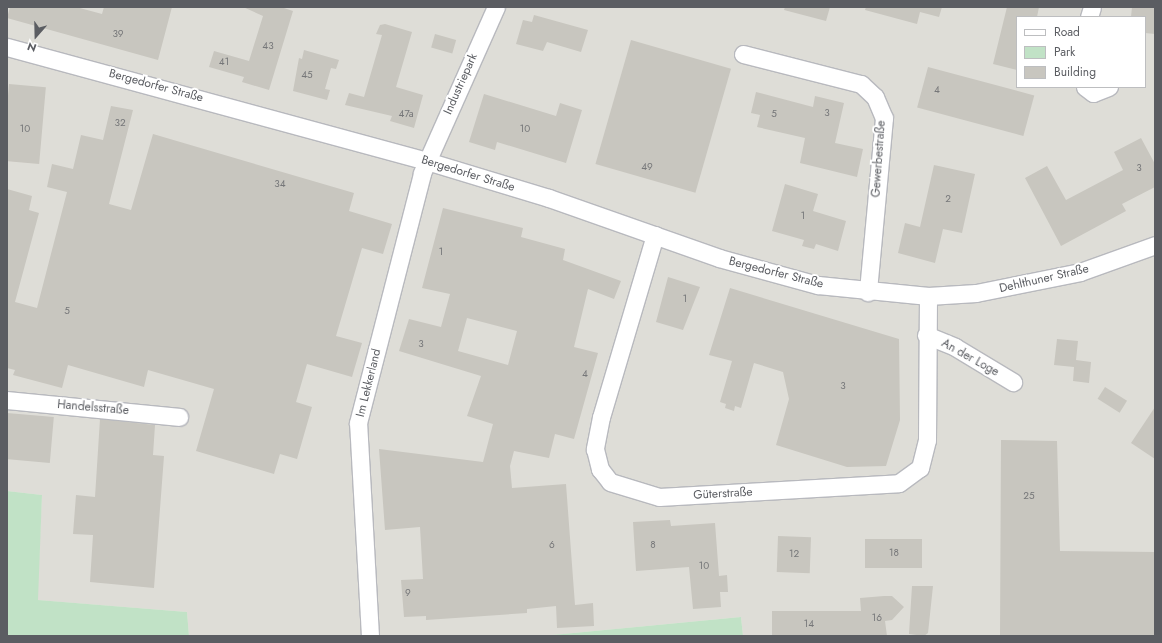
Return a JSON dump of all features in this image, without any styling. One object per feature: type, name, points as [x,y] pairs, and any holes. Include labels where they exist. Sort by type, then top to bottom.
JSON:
[{"type":"street","name":"Industriepark","points":[[427,161],[496,7]]},
{"type":"street","name":"Bergedorfer Straße","points":[[7,47],[427,161],[768,273],[868,292],[928,296]]},
{"type":"street","name":"Gewerbestraße","points":[[743,54],[861,84],[875,97],[884,118],[868,292]]},
{"type":"street","points":[[1087,88],[1093,93],[1106,88]]},
{"type":"street","name":"Im Lekkerland","points":[[370,636],[358,423],[427,161]]},
{"type":"street","name":"Güterstraße","points":[[655,235],[603,410],[595,448],[600,469],[607,478],[629,490],[659,497],[701,496],[899,483],[920,468],[927,440],[926,335],[928,296]]},
{"type":"street","name":"Dehlthuner Straße","points":[[928,296],[1021,286],[1080,272],[1155,245]]},
{"type":"street","name":"An der Loge","points":[[926,335],[955,347],[1013,382]]},
{"type":"street","name":"Handelsstraße","points":[[7,400],[179,416]]},
{"type":"shaded area","points":[[7,7],[1155,7],[1155,636],[743,636],[741,617],[542,636],[380,636],[371,541],[366,636],[189,636],[187,612],[37,600],[42,495],[7,491]]},
{"type":"green space","points":[[7,491],[42,495],[38,600],[187,612],[189,636],[7,636]]},
{"type":"green space","points":[[741,617],[743,636],[542,636]]},
{"type":"building","points":[[10,7],[76,7],[102,14],[104,7],[172,7],[158,60],[7,18]]},
{"type":"building","points":[[243,7],[281,7],[293,11],[269,90],[242,82],[244,77],[209,67],[214,51],[249,61],[263,16]]},
{"type":"building","points":[[785,7],[830,7],[826,21],[784,10]]},
{"type":"building","points":[[866,7],[942,7],[939,17],[920,12],[917,24],[865,10]]},
{"type":"building","points":[[1007,7],[1039,7],[1037,16],[1016,16],[1016,70],[993,64]]},
{"type":"building","points":[[1132,7],[1155,7],[1155,34],[1146,33],[1146,16],[1131,16]]},
{"type":"building","points":[[534,15],[588,30],[581,52],[547,42],[543,51],[516,44],[523,20],[532,22]]},
{"type":"building","points":[[385,24],[412,32],[396,87],[423,95],[414,128],[390,121],[392,116],[345,105],[349,93],[364,97],[382,35],[376,34],[380,25]]},
{"type":"building","points":[[435,34],[456,40],[452,54],[431,47]]},
{"type":"building","points":[[631,40],[731,69],[695,193],[595,164]]},
{"type":"building","points":[[304,50],[339,60],[336,69],[331,68],[325,89],[330,90],[327,100],[293,91],[299,58],[302,59]]},
{"type":"building","points":[[928,67],[1034,95],[1023,136],[917,108]]},
{"type":"building","points":[[9,84],[46,87],[39,164],[7,161],[7,107]]},
{"type":"building","points":[[756,92],[813,107],[815,96],[844,103],[835,143],[863,149],[857,177],[800,163],[805,138],[757,127],[760,115],[751,113]]},
{"type":"building","points":[[484,94],[556,116],[560,103],[582,110],[566,163],[497,142],[495,150],[469,142]]},
{"type":"building","points":[[111,106],[133,110],[109,204],[131,210],[153,134],[354,193],[349,211],[392,224],[383,254],[362,248],[336,336],[362,343],[352,377],[307,364],[296,402],[312,407],[297,459],[280,454],[274,474],[196,451],[214,389],[148,370],[144,387],[68,365],[62,388],[13,375],[15,370],[7,368],[7,189],[32,196],[29,210],[39,213],[15,302],[37,308],[67,192],[47,187],[52,164],[73,169],[81,135],[103,140]]},
{"type":"building","points":[[1141,138],[1155,164],[1155,187],[1122,204],[1126,211],[1061,246],[1025,178],[1047,166],[1066,200],[1123,170],[1114,152]]},
{"type":"building","points":[[934,165],[975,174],[962,233],[943,229],[935,263],[898,253],[905,223],[920,227]]},
{"type":"building","points":[[785,184],[818,194],[813,211],[846,221],[838,251],[816,244],[814,249],[802,246],[804,240],[772,231]]},
{"type":"building","points":[[443,208],[523,228],[521,237],[565,249],[563,260],[621,281],[614,299],[588,289],[574,347],[598,353],[574,439],[555,434],[549,458],[514,451],[510,466],[512,488],[566,484],[575,605],[593,603],[594,626],[557,628],[556,606],[527,609],[527,613],[426,620],[426,616],[404,617],[401,580],[423,579],[420,527],[385,530],[379,449],[483,462],[493,424],[467,416],[481,376],[399,351],[409,319],[441,327],[450,294],[422,288]],"holes":[[[467,318],[517,331],[508,365],[458,351]]]},
{"type":"building","points":[[668,277],[700,287],[683,330],[656,322]]},
{"type":"building","points":[[730,288],[899,339],[900,420],[886,466],[847,467],[776,445],[789,399],[783,372],[754,363],[741,408],[735,406],[734,411],[725,408],[726,404],[720,402],[732,361],[709,355]]},
{"type":"building","points":[[1057,339],[1078,341],[1076,360],[1091,362],[1089,383],[1073,381],[1074,367],[1054,365]]},
{"type":"building","points":[[1105,387],[1127,401],[1120,413],[1098,399]]},
{"type":"building","points":[[1155,407],[1155,459],[1131,443]]},
{"type":"building","points":[[7,413],[54,417],[50,463],[7,459]]},
{"type":"building","points":[[100,419],[155,425],[153,455],[164,456],[154,588],[90,582],[93,535],[73,534],[76,495],[95,497]]},
{"type":"building","points":[[1001,440],[1057,441],[1060,551],[1155,552],[1155,636],[1000,636]]},
{"type":"building","points":[[670,520],[671,526],[715,523],[719,576],[727,575],[728,592],[720,592],[721,607],[693,609],[689,567],[636,571],[633,522]]},
{"type":"building","points":[[778,536],[811,537],[810,573],[777,572]]},
{"type":"building","points":[[865,539],[922,539],[922,568],[865,568]]},
{"type":"building","points":[[912,586],[933,586],[928,633],[924,636],[909,634]]},
{"type":"building","points":[[892,596],[904,607],[892,620],[885,621],[887,636],[772,636],[772,611],[861,611],[860,598]]}]
